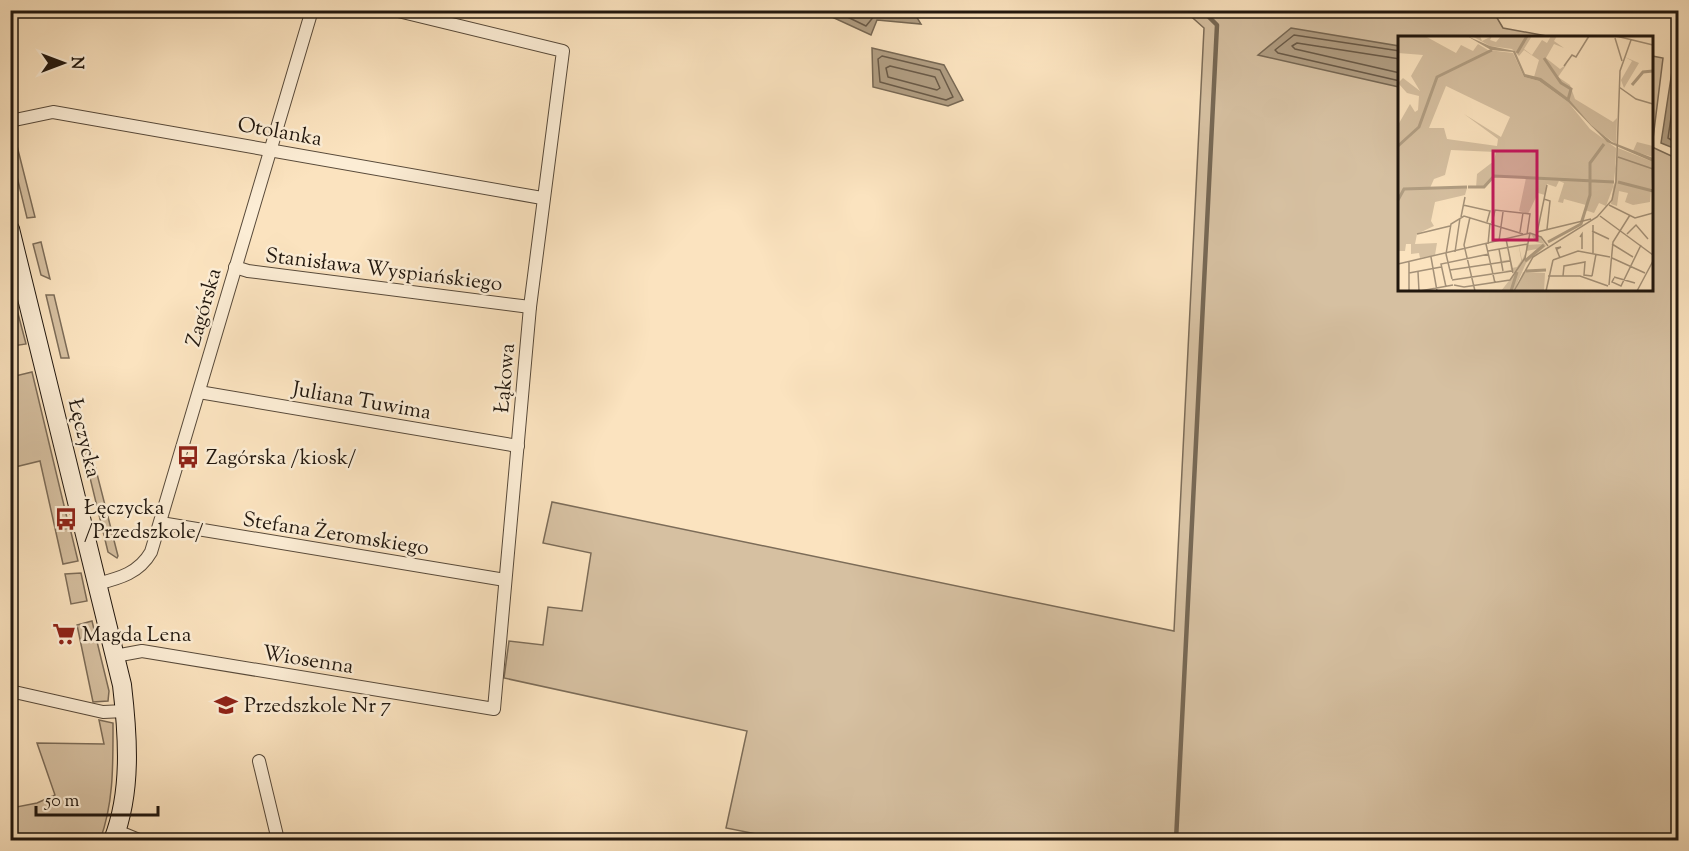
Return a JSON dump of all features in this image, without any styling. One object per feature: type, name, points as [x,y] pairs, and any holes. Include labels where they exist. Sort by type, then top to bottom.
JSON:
[{"type":"main road","name":"Łęczycka","points":[[10,229],[15,263],[115,656],[125,711],[127,764],[122,811],[115,836]]},
{"type":"street","name":"Zagórska","points":[[97,584],[120,578],[144,564],[151,552],[312,10]]},
{"type":"street","name":"Łąkowa","points":[[394,10],[563,51],[530,307],[494,709]]},
{"type":"street","name":"Otolanka","points":[[10,121],[53,112],[543,198]]},
{"type":"street","name":"Stanisława Wyspiańskiego","points":[[235,267],[248,272],[530,307]]},
{"type":"street","name":"Juliana Tuwima","points":[[199,392],[518,446]]},
{"type":"street","name":"Stefana Żeromskiego","points":[[161,523],[505,580]]},
{"type":"street","name":"Wiosenna","points":[[115,656],[142,651],[494,709]]},
{"type":"street","points":[[10,691],[103,712],[125,711]]},
{"type":"street","points":[[259,761],[278,840]]},
{"type":"street","points":[[115,836],[138,840]]},
{"type":"shaded area","points":[[1185,11],[1493,11],[1503,28],[1547,36],[1398,36],[1398,291],[1653,291],[1653,147],[1678,159],[1678,840],[787,840],[726,828],[747,731],[504,678],[509,641],[543,645],[548,607],[582,611],[591,553],[543,543],[552,502],[1174,631],[1204,28]]},
{"type":"shaded area","points":[[1653,56],[1663,58],[1653,139]]},
{"type":"shaded area","points":[[15,138],[35,217],[27,218],[11,152]]},
{"type":"shaded area","points":[[41,242],[50,279],[41,275],[33,244]]},
{"type":"shaded area","points":[[10,283],[26,344],[13,346],[11,335]]},
{"type":"shaded area","points":[[46,295],[54,295],[69,358],[61,358]]},
{"type":"shaded area","points":[[32,372],[67,518],[62,520],[64,529],[70,528],[78,561],[63,564],[40,461],[11,468],[11,377]]},
{"type":"shaded area","points":[[84,423],[117,558],[108,552],[77,424]]},
{"type":"shaded area","points":[[81,573],[87,601],[71,604],[65,574]]},
{"type":"shaded area","points":[[92,621],[109,691],[108,701],[93,702],[77,625]]},
{"type":"shaded area","points":[[99,720],[113,723],[113,768],[110,797],[100,840],[11,840],[11,808],[37,803],[55,795],[37,743],[104,744]]},
{"type":"water","points":[[819,11],[913,11],[921,24],[877,20],[871,35]]},
{"type":"water","points":[[1291,28],[1398,46],[1398,87],[1258,55]]},
{"type":"water","points":[[1678,32],[1678,150],[1661,143]]},
{"type":"water","points":[[872,48],[944,65],[963,100],[948,106],[873,87]]},
{"type":"waterway","points":[[1176,840],[1217,25],[1202,10]]},
{"type":"place","name":"Zagórska /kiosk/","points":[[188,457]]},
{"type":"place","name":"Łęczycka /Przedszkole/","points":[[66,519]]},
{"type":"place","name":"Magda Lena","points":[[64,634]]},
{"type":"place","name":"Przedszkole Nr 7","points":[[226,705]]}]
